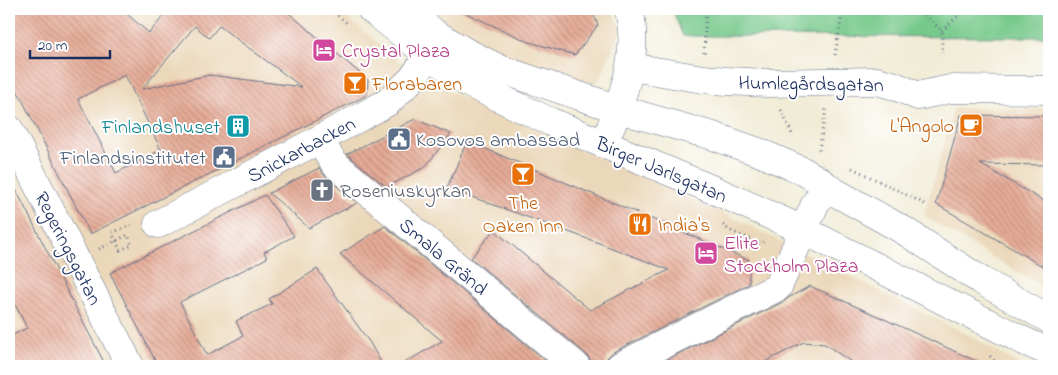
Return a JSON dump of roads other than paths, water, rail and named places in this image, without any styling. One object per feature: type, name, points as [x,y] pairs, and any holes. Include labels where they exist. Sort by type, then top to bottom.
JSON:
[{"type":"street","name":"Birger Jarlsgatan","points":[[371,9],[468,84],[551,122],[804,230],[1038,347]]},
{"type":"street","name":"Birger Jarlsgatan","points":[[407,9],[434,33],[500,70],[618,109],[713,136],[761,153],[803,171],[833,191],[903,230],[982,280],[1049,319]]},
{"type":"street","points":[[604,144],[627,84],[630,68],[634,33],[629,9]]},
{"type":"street","name":"Snickarbacken","points":[[158,224],[388,102],[412,79],[429,55]]},
{"type":"street","name":"Humlegårdsgatan","points":[[630,68],[727,82],[877,81],[918,96],[950,89],[1049,90]]},
{"type":"street","name":"Regeringsgatan","points":[[11,138],[130,366]]},
{"type":"street","name":"Smala Gränd","points":[[318,140],[336,165],[576,366]]},
{"type":"street","points":[[620,366],[778,287],[820,197],[833,191]]},
{"type":"street","points":[[1038,347],[1045,366]]},
{"type":"place","name":"Crystal Plaza","points":[[324,50]]},
{"type":"place","name":"Florabaren","points":[[355,83]]},
{"type":"place","name":"L'Angolo","points":[[971,125]]},
{"type":"place","name":"Finlandshuset","points":[[238,126]]},
{"type":"place","name":"Kosovos ambassad","points":[[399,139]]},
{"type":"place","name":"Finlandsinstitutet","points":[[224,157]]},
{"type":"place","name":"The Oaken Inn","points":[[523,174]]},
{"type":"place","name":"Roseniuskyrkan","points":[[322,190]]},
{"type":"place","name":"India's","points":[[640,224]]},
{"type":"place","name":"Elite Stockholm Plaza","points":[[706,253]]}]
